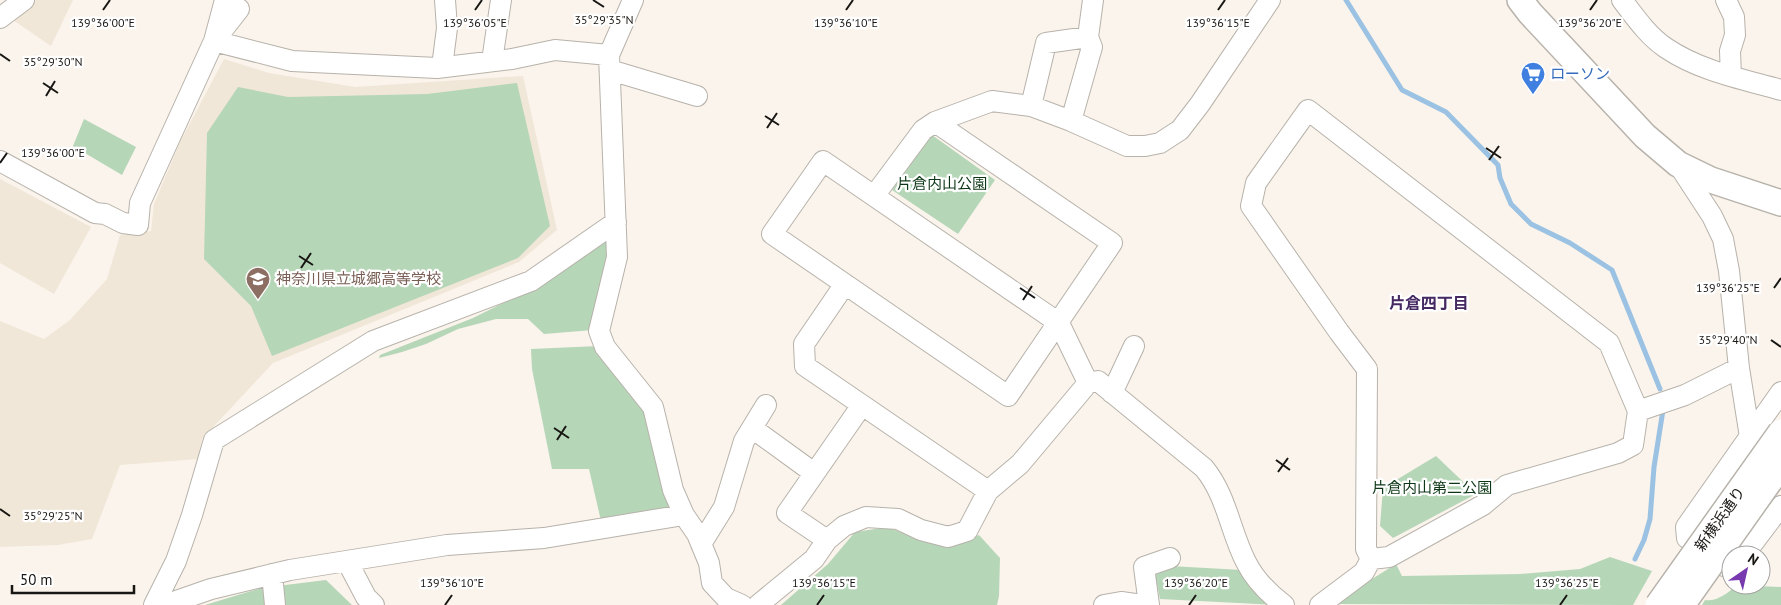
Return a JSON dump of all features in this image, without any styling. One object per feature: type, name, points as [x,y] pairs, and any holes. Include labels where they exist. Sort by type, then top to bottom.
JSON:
[{"type":"street","points":[[0,18],[24,0]]},
{"type":"street","points":[[442,67],[447,28],[445,0]]},
{"type":"street","points":[[492,61],[501,0]]},
{"type":"street","points":[[633,0],[609,62],[617,257],[599,331],[605,347],[653,407],[673,490],[684,515],[697,534],[709,563],[712,583],[726,598],[734,603]]},
{"type":"street","points":[[1071,121],[1092,46],[1088,37],[1093,0]]},
{"type":"street","points":[[874,196],[923,130],[935,122],[992,101],[1032,106],[1127,146],[1160,144],[1180,130],[1200,104],[1270,0]]},
{"type":"street","points":[[1520,0],[1645,136],[1678,164],[1711,180],[1781,203]]},
{"type":"street","points":[[1622,0],[1652,36],[1666,48],[1700,67],[1781,90]]},
{"type":"street","points":[[1726,0],[1734,17],[1735,35],[1730,51],[1731,76]]},
{"type":"street","points":[[0,161],[95,213],[105,214],[123,223],[138,225],[140,203],[232,4]]},
{"type":"street","points":[[1032,106],[1046,43],[1088,37]]},
{"type":"street","points":[[214,41],[292,61],[442,67],[512,59],[555,50],[609,62],[697,96]]},
{"type":"street","points":[[1308,110],[1609,343],[1638,411],[1633,445],[1618,454],[1507,485],[1483,505],[1389,557],[1371,558],[1366,549],[1368,368],[1340,332],[1251,206],[1256,183],[1308,110]]},
{"type":"street","points":[[935,122],[1112,243],[1059,323],[1008,396],[772,234],[823,161],[1059,323],[1088,383]]},
{"type":"street","points":[[1678,164],[1712,216],[1723,239],[1729,271],[1739,368],[1750,437],[1781,478]]},
{"type":"street","points":[[154,605],[176,561],[214,440],[373,342],[531,281],[616,222]]},
{"type":"street","points":[[845,284],[804,344],[805,366],[988,491]]},
{"type":"street","points":[[1112,393],[1134,346]]},
{"type":"street","points":[[1638,411],[1685,395],[1739,368]]},
{"type":"street","points":[[758,605],[814,559],[827,540],[844,526],[866,517],[898,519],[921,530],[948,537],[967,530],[988,491],[1020,464],[1088,383],[1098,381],[1204,468],[1214,480],[1246,562],[1256,579],[1268,593],[1284,605]]},
{"type":"street","points":[[1721,564],[1687,538],[1686,527],[1781,392]]},
{"type":"street","points":[[701,544],[724,507],[744,441],[766,405]]},
{"type":"street","points":[[827,540],[787,513],[862,405]]},
{"type":"street","points":[[752,428],[814,473]]},
{"type":"street","name":"新横浜通り","points":[[1658,605],[1781,432]]},
{"type":"street","name":"新横浜通り","points":[[1682,605],[1781,465]]},
{"type":"street","points":[[1752,545],[1781,506]]},
{"type":"street","points":[[166,605],[210,589],[290,570],[447,545],[544,538],[684,515]]},
{"type":"street","points":[[1149,605],[1144,567],[1170,558]]},
{"type":"street","points":[[1320,605],[1364,572],[1371,558]]},
{"type":"street","points":[[347,561],[366,597],[374,605]]},
{"type":"street","points":[[272,574],[275,605]]},
{"type":"street","points":[[1104,605],[1121,602],[1142,605]]},
{"type":"shaded area","points":[[36,0],[73,0],[51,46],[13,20]]},
{"type":"shaded area","name":"神奈川県立城郷高等学校","points":[[224,59],[269,73],[355,87],[523,76],[557,230],[519,262],[273,363],[202,439],[198,459],[120,465],[92,539],[58,545],[0,547],[0,321],[44,339],[70,320],[107,279],[120,235],[151,231],[154,204],[180,142]]},
{"type":"shaded area","points":[[0,179],[91,227],[54,294],[0,263]]},
{"type":"green space","points":[[517,83],[550,226],[518,258],[272,356],[251,306],[204,259],[207,133],[238,87],[288,97],[427,94]]},
{"type":"green space","points":[[84,119],[136,147],[122,175],[73,146]]},
{"type":"green space","name":"片倉内山公園","points":[[932,135],[995,180],[958,234],[892,190]]},
{"type":"green space","points":[[603,239],[610,241],[593,330],[544,334],[528,319],[496,319],[458,329],[426,344],[379,358],[380,355],[473,318],[533,288]]},
{"type":"green space","points":[[599,346],[648,409],[674,509],[601,521],[589,469],[552,469],[532,369],[531,349]]},
{"type":"green space","name":"片倉内山第二公園","points":[[1436,456],[1476,494],[1393,538],[1380,526],[1383,488]]},
{"type":"green space","points":[[888,527],[916,539],[949,545],[979,535],[1000,558],[997,605],[781,605],[828,564],[855,532]]},
{"type":"green space","points":[[1610,557],[1652,571],[1633,605],[1332,604],[1396,564],[1402,576],[1520,574],[1580,569]]},
{"type":"green space","points":[[1170,566],[1242,570],[1275,605],[1160,599],[1154,569]]},
{"type":"green space","points":[[326,580],[352,605],[205,605],[261,588]]},
{"type":"green space","points":[[1771,587],[1781,587],[1781,605],[1702,605],[1705,600],[1714,600],[1722,596],[1771,595]]},
{"type":"waterway","points":[[1346,0],[1402,90],[1446,112],[1498,165],[1500,178],[1511,204],[1531,224],[1570,243],[1612,270],[1660,389]]},
{"type":"waterway","points":[[1635,559],[1644,540],[1650,519],[1654,467],[1663,410]]},
{"type":"place","name":"ローソン","points":[[1533,95]]},
{"type":"place","name":"神奈川県立城郷高等学校","points":[[258,300]]},
{"type":"district","name":"片倉四丁目","points":[[1429,303]]}]
